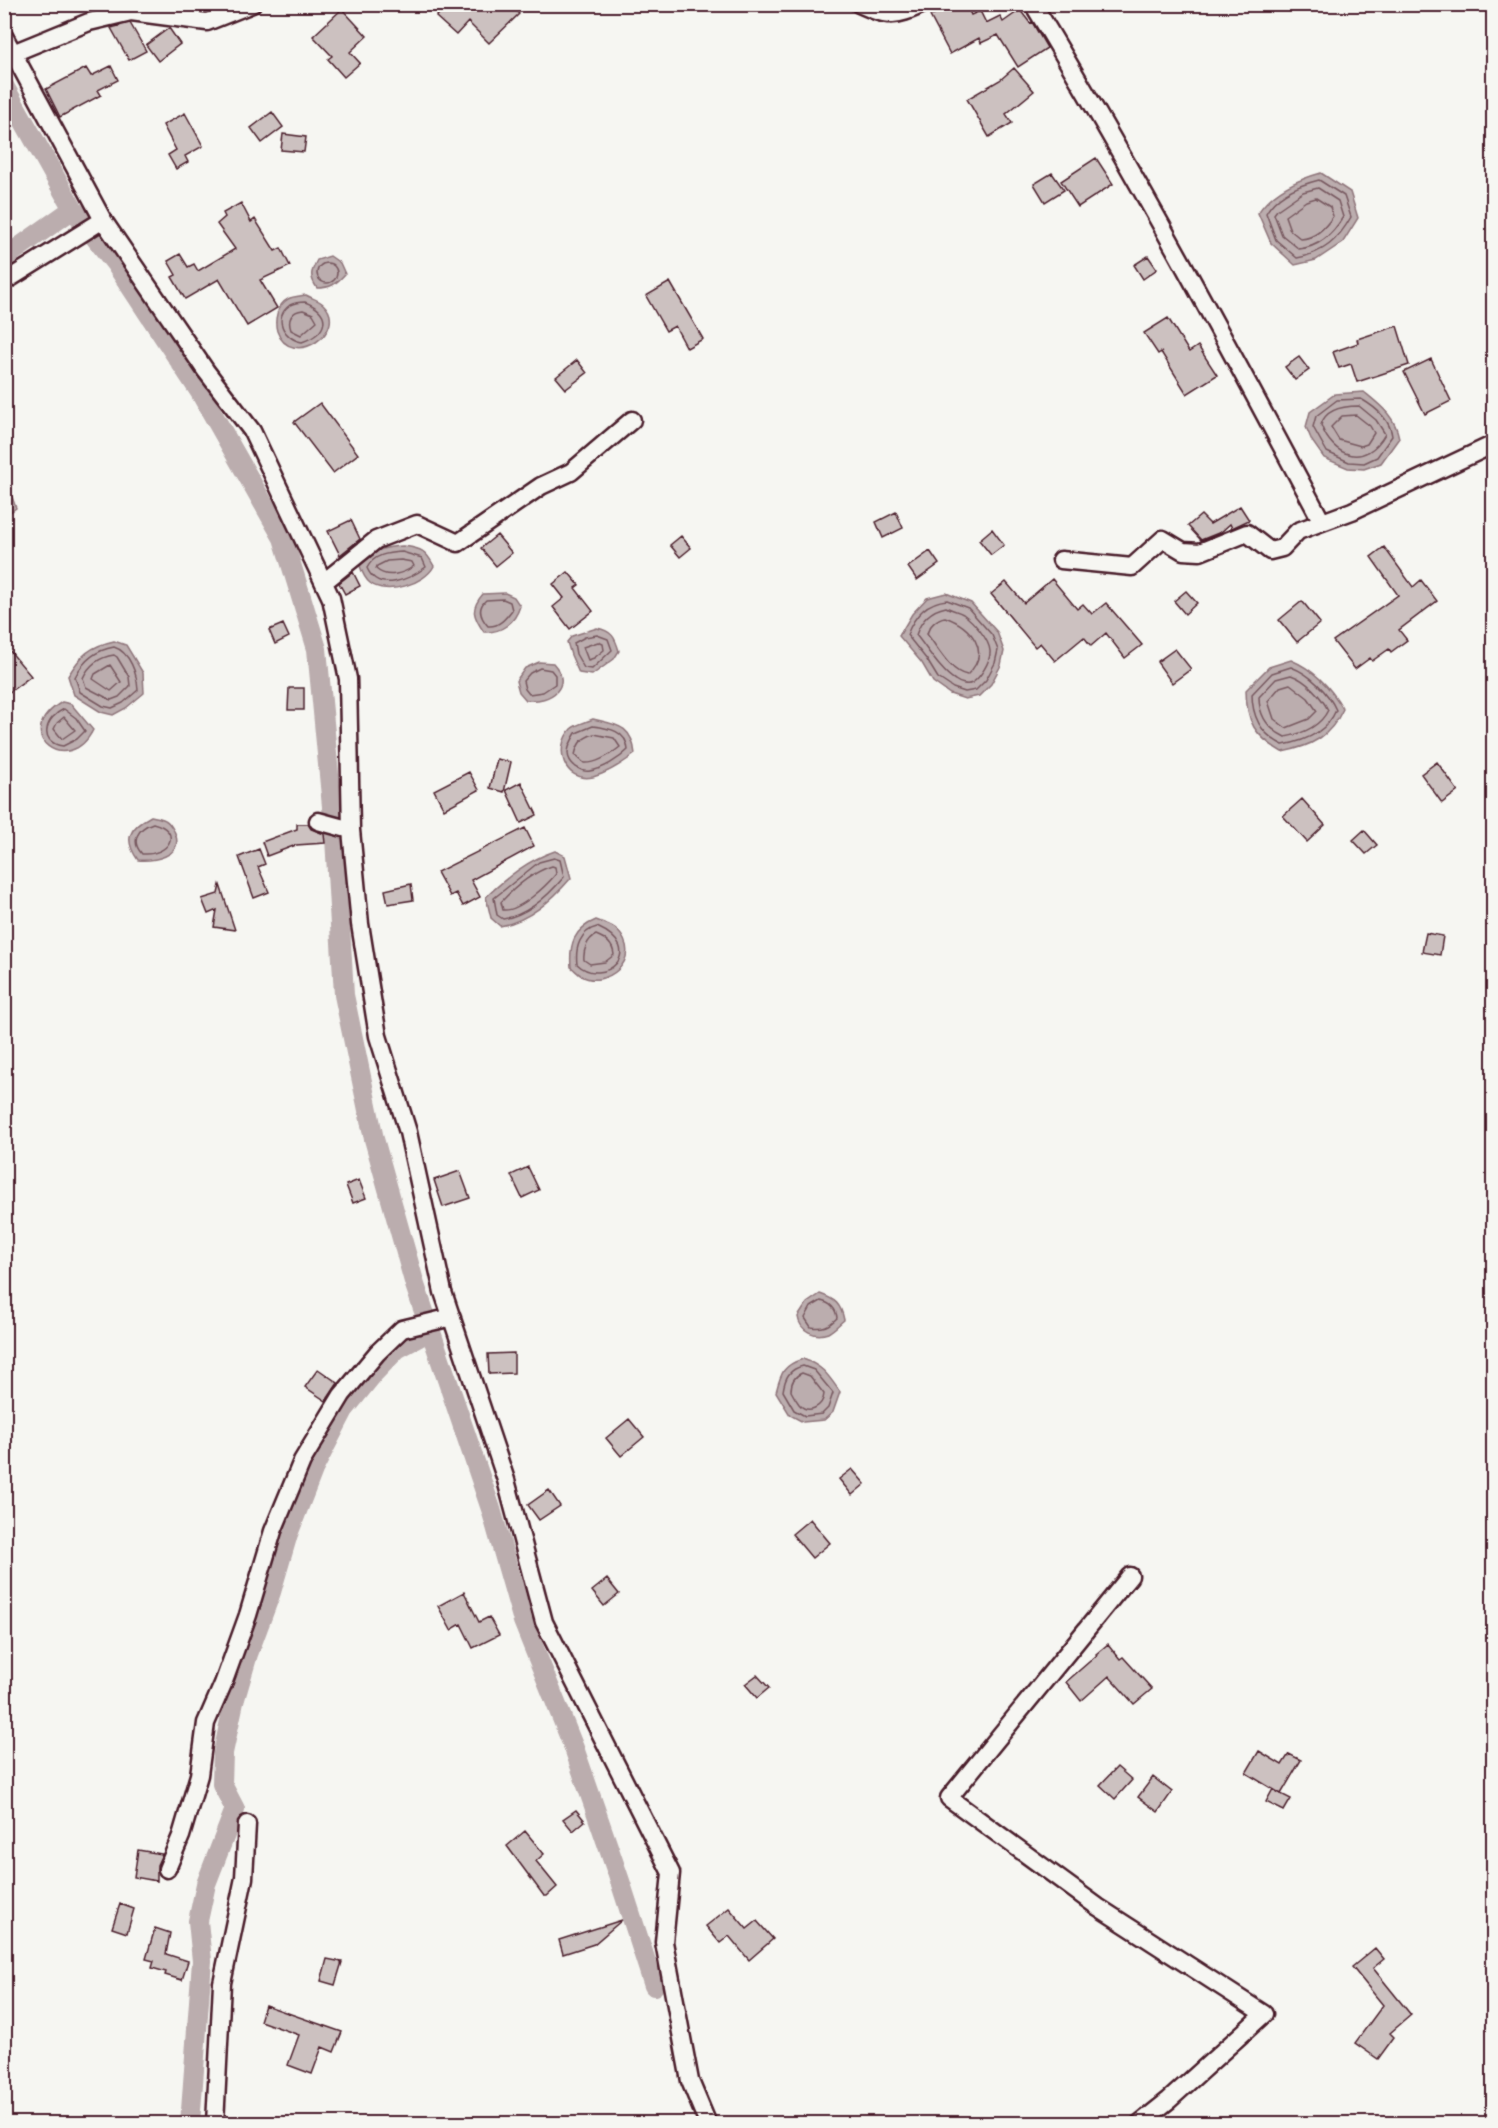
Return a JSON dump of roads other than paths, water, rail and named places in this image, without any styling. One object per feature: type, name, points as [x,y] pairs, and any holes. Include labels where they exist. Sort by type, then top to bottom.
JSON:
[{"type":"street","points":[[14,53],[89,22],[130,12],[207,22],[252,4]]},
{"type":"street","points":[[859,4],[879,13],[896,15],[922,4]]},
{"type":"street","points":[[1033,4],[1099,113],[1193,280],[1322,522]]},
{"type":"street","points":[[4,36],[103,220],[206,371],[252,431],[331,598],[348,679],[351,830],[360,924],[378,1036],[408,1132],[443,1292],[506,1480],[544,1622],[671,1873],[664,1942],[690,2081],[708,2124]]},
{"type":"street","points":[[4,282],[103,220]]},
{"type":"street","points":[[324,582],[376,540],[417,524],[458,543],[541,486],[571,472],[632,420]]},
{"type":"street","points":[[1061,560],[1132,567],[1163,539],[1183,551],[1200,552],[1247,532],[1270,551],[1282,548],[1298,531],[1352,511],[1494,444]]},
{"type":"street","points":[[318,821],[351,830]]},
{"type":"street","points":[[167,1869],[181,1836],[198,1775],[206,1723],[224,1684],[248,1615],[273,1531],[302,1461],[342,1395],[377,1353],[402,1329],[452,1317]]},
{"type":"street","points":[[1130,1576],[949,1798],[1098,1907],[1264,2014],[1169,2100],[1139,2124]]},
{"type":"street","points":[[215,2124],[222,1983],[243,1878],[248,1824]]},
{"type":"water","points":[[1321,173],[1350,192],[1358,218],[1343,242],[1316,260],[1295,265],[1271,243],[1258,213],[1270,198],[1285,187]]},
{"type":"water","points":[[330,256],[340,263],[345,274],[333,285],[317,288],[312,277],[313,268],[317,260]]},
{"type":"water","points":[[306,295],[323,304],[330,314],[330,325],[316,342],[305,347],[294,347],[284,342],[277,331],[277,313],[288,299]]},
{"type":"water","points":[[1364,392],[1391,417],[1399,438],[1381,463],[1364,469],[1348,468],[1324,458],[1312,441],[1306,427],[1310,412],[1335,394]]},
{"type":"water","points":[[5,493],[12,497],[16,508],[5,516]]},
{"type":"water","points":[[403,546],[425,553],[434,566],[422,578],[405,586],[385,588],[370,583],[360,566],[364,561],[378,550]]},
{"type":"water","points":[[505,593],[514,597],[520,606],[518,612],[502,629],[484,632],[475,617],[476,604],[483,594]]},
{"type":"water","points":[[946,593],[971,603],[997,632],[1004,651],[1001,665],[991,684],[979,696],[965,699],[950,694],[933,682],[922,663],[899,636],[912,614],[927,598]]},
{"type":"water","points":[[597,628],[612,635],[619,651],[614,659],[592,675],[579,673],[567,642],[572,636]]},
{"type":"water","points":[[114,641],[126,645],[143,673],[144,693],[126,708],[113,715],[101,712],[74,695],[68,676],[86,653]]},
{"type":"water","points":[[1291,660],[1308,669],[1321,680],[1343,709],[1332,727],[1319,739],[1302,747],[1282,752],[1265,740],[1254,727],[1248,711],[1246,690],[1269,667]]},
{"type":"water","points":[[539,662],[553,663],[559,671],[560,686],[551,696],[544,699],[526,700],[519,692],[516,681],[525,668]]},
{"type":"water","points":[[62,702],[71,704],[93,730],[83,744],[70,751],[58,751],[48,746],[42,738],[41,727],[47,715]]},
{"type":"water","points":[[593,719],[616,725],[627,732],[631,737],[635,754],[604,773],[593,777],[583,777],[575,775],[564,762],[563,745],[571,729]]},
{"type":"water","points":[[151,816],[168,823],[173,829],[177,843],[175,849],[165,856],[151,860],[138,860],[131,846],[131,835],[138,825]]},
{"type":"water","points":[[555,851],[565,856],[571,878],[539,908],[521,919],[500,926],[491,918],[486,897],[518,870]]},
{"type":"water","points":[[596,920],[617,930],[625,941],[627,952],[618,970],[600,979],[591,979],[571,967],[571,951],[578,933]]},
{"type":"water","points":[[820,1294],[836,1303],[844,1320],[828,1333],[818,1335],[805,1330],[798,1317],[807,1303]]},
{"type":"water","points":[[803,1359],[825,1372],[840,1392],[833,1412],[824,1420],[803,1422],[790,1415],[776,1392],[787,1367]]},
{"type":"waterway","points":[[4,86],[73,209],[115,263],[200,392],[283,538],[317,649],[335,838],[344,995],[374,1139],[415,1285],[491,1509],[523,1621],[574,1748],[654,1986]]},
{"type":"waterway","points":[[4,258],[73,209]]},
{"type":"waterway","points":[[190,2124],[202,1961],[198,1921],[206,1884],[235,1809],[222,1784],[223,1753],[234,1702],[248,1654],[271,1592],[288,1534],[313,1470],[344,1410],[397,1349],[430,1331]]}]
